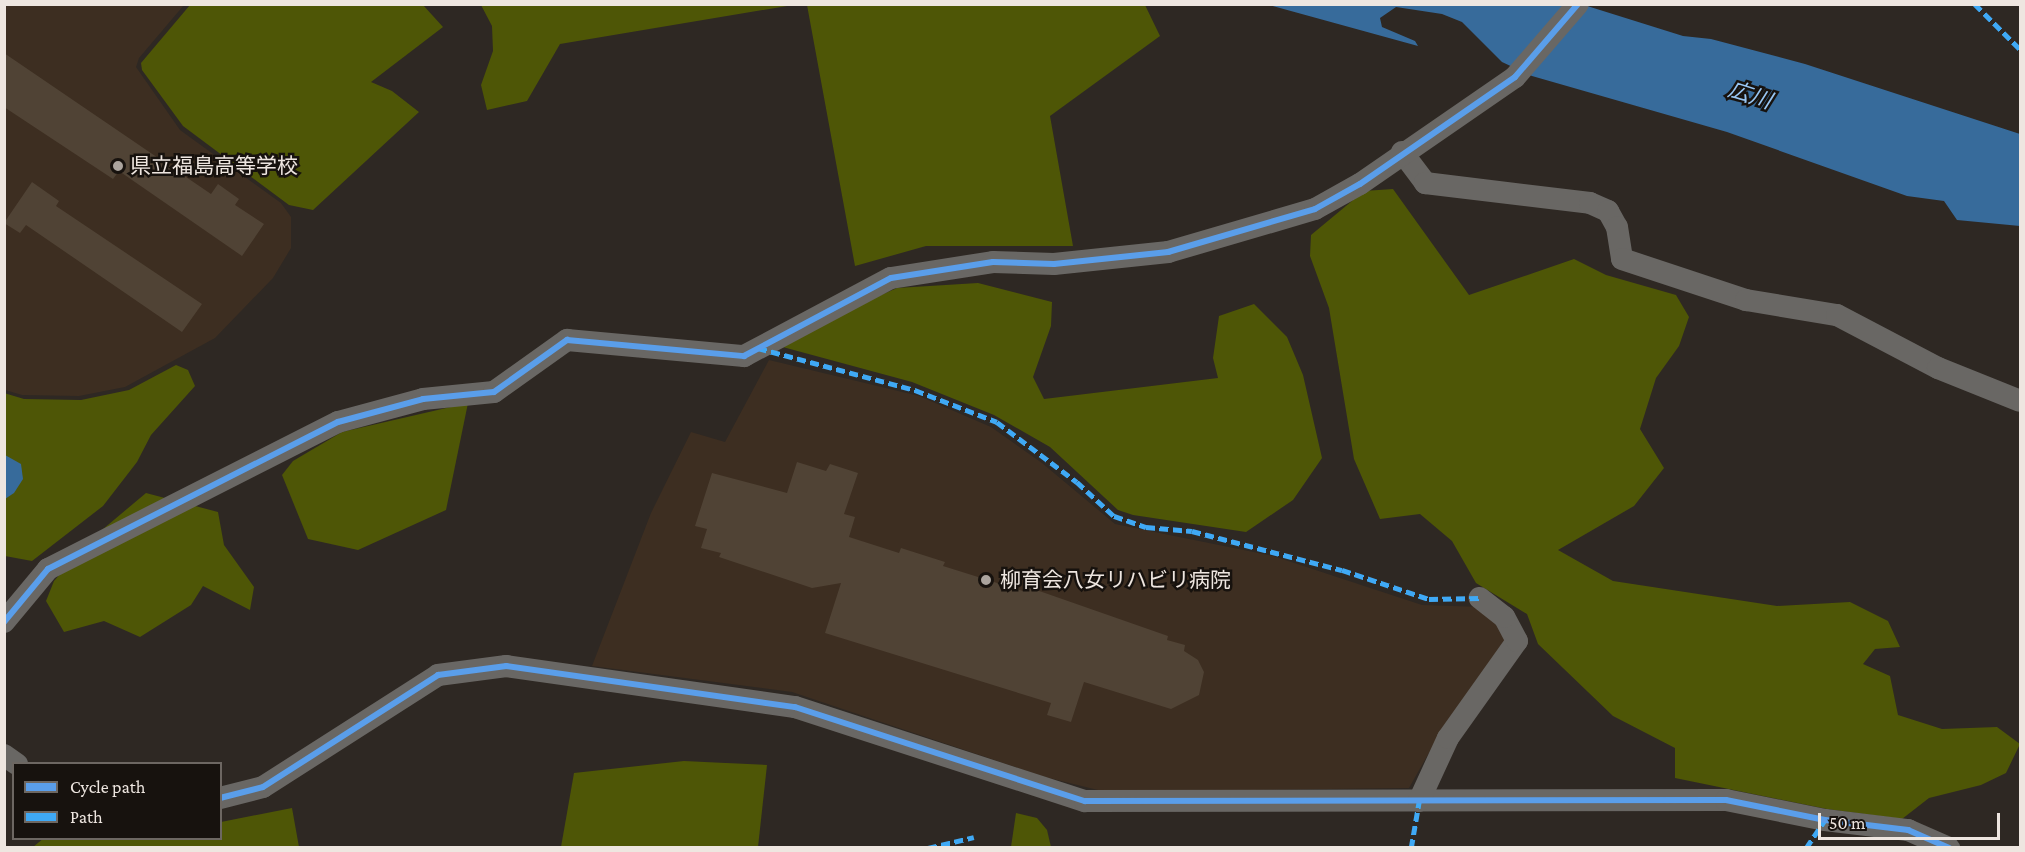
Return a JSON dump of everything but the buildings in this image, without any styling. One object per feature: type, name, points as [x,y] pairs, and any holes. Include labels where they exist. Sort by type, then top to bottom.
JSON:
[{"type":"street","points":[[4,622],[48,569],[338,422],[423,399],[494,392],[567,340],[744,356],[891,278],[993,262],[1054,264],[1168,252],[1315,209],[1360,184],[1402,152],[1515,77],[1578,4]]},
{"type":"street","points":[[1402,152],[1425,183],[1590,203],[1608,211],[1617,227],[1622,259],[1746,300],[1837,315],[1938,368],[2020,401]]},
{"type":"street","points":[[1419,801],[1448,738],[1517,641],[1504,617],[1480,598]]},
{"type":"street","points":[[222,797],[262,787],[438,675],[506,666],[795,707],[1085,801],[1726,800],[1825,820],[1908,830],[1949,848]]},
{"type":"shaded area","name":"県立福島高等学校","points":[[4,5],[184,5],[139,58],[136,67],[180,130],[281,203],[291,217],[291,248],[273,278],[215,338],[125,387],[79,396],[22,395],[5,390]]},
{"type":"shaded area","name":"柳育会八女リハビリ病院","points":[[769,360],[919,396],[991,427],[1042,463],[1115,524],[1273,556],[1422,605],[1482,607],[1495,615],[1507,645],[1443,728],[1409,788],[1106,792],[1045,777],[792,692],[592,666],[651,513],[691,432],[725,442]]},
{"type":"green space","points":[[190,5],[423,5],[443,27],[371,82],[392,91],[419,112],[313,210],[289,205],[183,126],[142,70],[141,63]]},
{"type":"green space","points":[[481,5],[793,5],[560,44],[527,101],[487,110],[481,85],[493,51],[492,26]]},
{"type":"green space","points":[[807,5],[1145,5],[1160,36],[1050,116],[1073,246],[926,246],[855,266]]},
{"type":"green space","points":[[1393,189],[1469,295],[1574,259],[1606,275],[1676,295],[1689,317],[1679,346],[1656,378],[1640,429],[1664,468],[1634,506],[1558,550],[1613,581],[1777,606],[1850,602],[1888,621],[1900,647],[1875,649],[1863,664],[1890,676],[1898,715],[1942,729],[1997,727],[2020,744],[2006,773],[1981,785],[1929,798],[1902,819],[1827,809],[1675,778],[1675,748],[1613,716],[1538,644],[1527,614],[1476,583],[1452,541],[1420,514],[1380,519],[1354,459],[1329,308],[1310,256],[1311,235],[1364,191]]},
{"type":"green space","points":[[978,283],[1052,302],[1051,326],[1033,377],[1044,399],[1218,378],[1213,358],[1219,316],[1254,304],[1287,337],[1303,375],[1322,458],[1293,500],[1246,532],[1133,515],[1118,510],[1050,447],[994,415],[912,382],[779,346],[829,318],[897,288]]},
{"type":"green space","points":[[176,365],[188,370],[195,386],[151,435],[137,462],[103,506],[32,561],[5,556],[4,393],[24,399],[81,400],[129,390]]},
{"type":"green space","points":[[468,403],[446,510],[358,550],[308,539],[282,475],[293,461],[342,432]]},
{"type":"green space","points":[[146,493],[218,512],[224,545],[254,587],[250,610],[203,586],[191,605],[140,637],[104,621],[64,632],[46,601],[54,581],[90,540]]},
{"type":"green space","points":[[684,761],[767,765],[758,847],[561,847],[574,773]]},
{"type":"green space","points":[[292,808],[299,847],[33,847],[42,840],[222,840],[222,822]]},
{"type":"green space","points":[[1016,813],[1037,818],[1047,830],[1051,847],[1011,847]]},
{"type":"water","name":"広川","points":[[1269,5],[1584,5],[1683,36],[1711,39],[1805,64],[2020,134],[2020,226],[1957,220],[1944,201],[1907,196],[1727,132],[1532,76],[1502,62],[1462,22],[1442,14],[1396,7],[1380,18],[1382,27],[1415,41],[1418,46]]},
{"type":"water","points":[[5,455],[21,464],[23,479],[14,493],[5,499]]},
{"type":"marked path","points":[[1975,4],[2020,49]]},
{"type":"marked path","points":[[758,348],[915,390],[997,422],[1077,482],[1114,516],[1146,527],[1192,531],[1342,570],[1429,599],[1480,598]]},
{"type":"marked path","points":[[1411,848],[1419,801]]},
{"type":"marked path","points":[[1806,848],[1825,820]]},
{"type":"marked path","points":[[928,848],[974,837]]},
{"type":"cycle path","points":[[4,622],[48,569],[338,422],[423,399],[494,392],[567,340],[744,356],[891,278],[993,262],[1054,264],[1168,252],[1315,209],[1360,184],[1515,77],[1578,4]]},
{"type":"cycle path","points":[[222,797],[263,787],[438,675],[506,666],[795,707],[1085,801],[1726,800],[1825,820],[1908,830],[1949,848]]},
{"type":"place","name":"県立福島高等学校","points":[[118,166]]},
{"type":"place","name":"柳育会八女リハビリ病院","points":[[986,580]]}]
